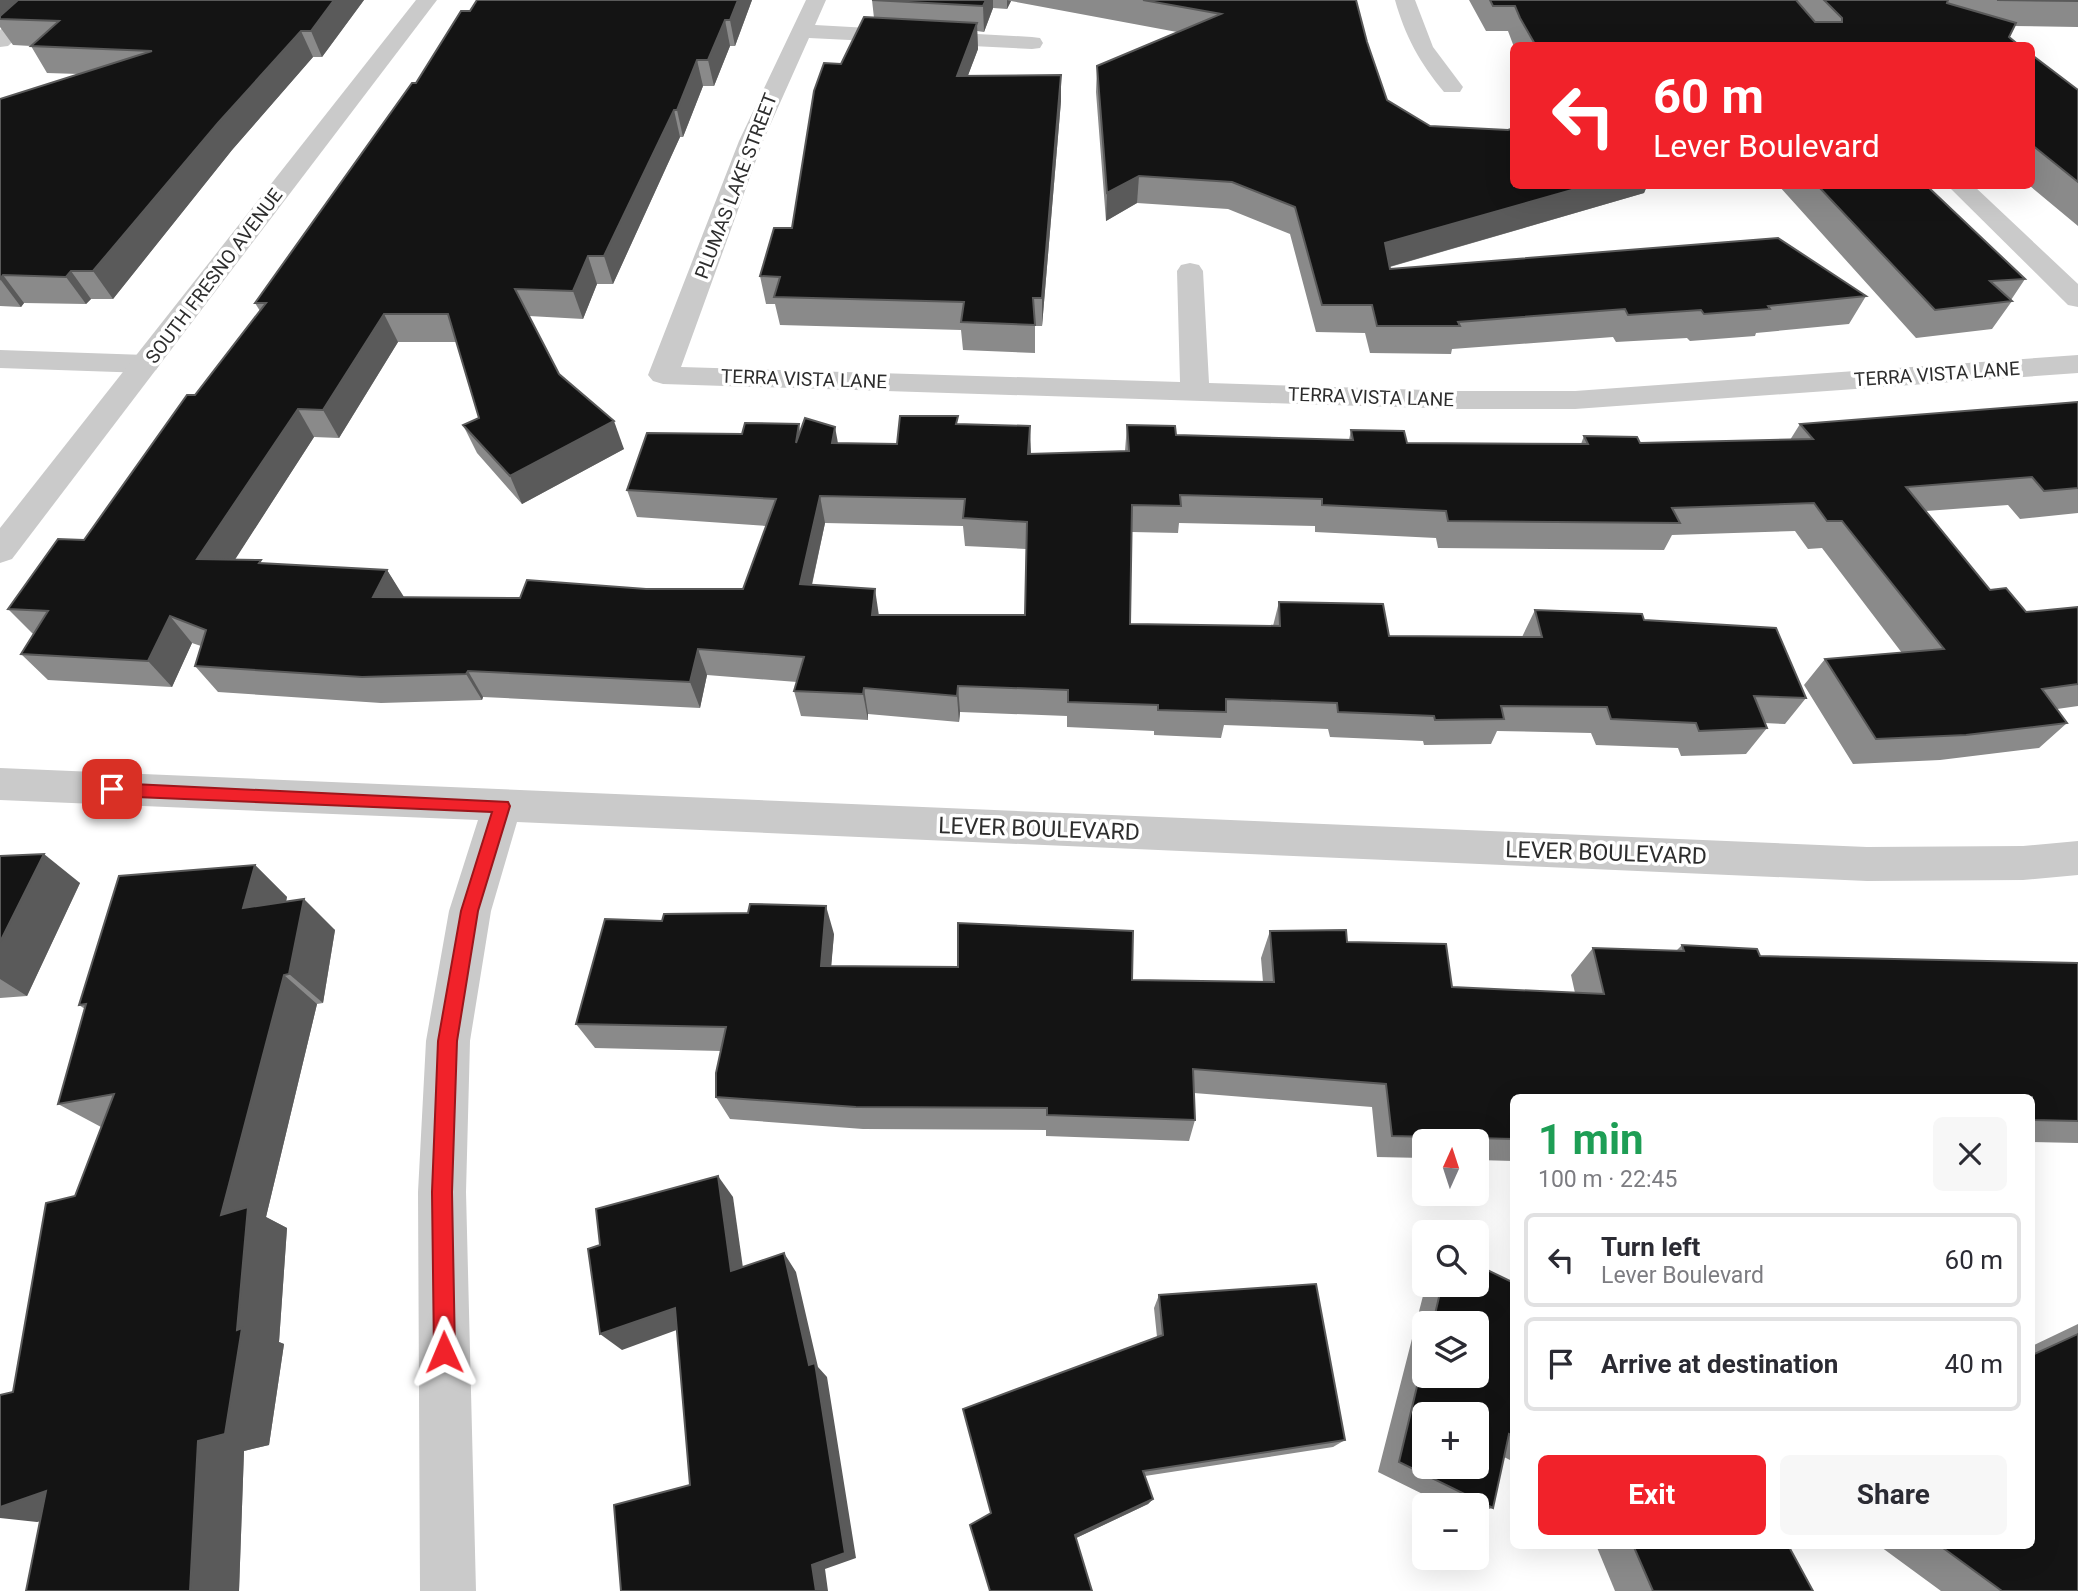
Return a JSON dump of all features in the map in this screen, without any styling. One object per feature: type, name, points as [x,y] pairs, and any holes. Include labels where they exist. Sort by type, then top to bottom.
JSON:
[{"type":"street","points":[[0,41],[49,0]]},
{"type":"street","name":"SOUTH FRESNO AVENUE","points":[[0,551],[427,0]]},
{"type":"street","name":"PLUMAS LAKE STREET","points":[[663,375],[751,141],[816,0]]},
{"type":"street","points":[[1405,0],[1413,33],[1426,57],[1452,86]]},
{"type":"street","points":[[800,31],[1032,43]]},
{"type":"street","points":[[1963,189],[2078,299]]},
{"type":"street","points":[[1190,271],[1195,391]]},
{"type":"street","points":[[0,359],[146,364]]},
{"type":"street","name":"TERRA VISTA LANE","points":[[663,375],[1458,400],[1575,400],[2078,364]]},
{"type":"street","name":"LEVER BOULEVARD","points":[[0,784],[1867,864],[2023,863],[2078,858]]},
{"type":"street","points":[[448,1591],[442,1192],[447,1041],[470,911],[502,806]]},
{"type":"building","points":[[18,0],[334,0],[311,31],[301,31],[218,123],[93,271],[71,271],[66,277],[3,275],[0,279],[0,99],[152,51],[31,46],[59,21],[0,19]]},
{"type":"building","points":[[477,0],[738,0],[730,20],[725,20],[708,60],[697,60],[677,110],[674,110],[604,256],[588,256],[573,291],[515,289],[559,374],[614,421],[510,476],[463,425],[479,418],[448,314],[384,314],[323,410],[298,409],[197,559],[261,560],[259,563],[387,570],[373,597],[520,598],[527,580],[646,589],[743,589],[776,499],[627,490],[647,433],[742,434],[745,423],[799,424],[796,443],[805,418],[835,427],[832,443],[897,444],[900,416],[958,416],[956,424],[1030,426],[1028,454],[1129,451],[1127,425],[1175,426],[1176,435],[1353,440],[1351,430],[1404,431],[1407,443],[1588,444],[1584,436],[1637,437],[1640,443],[1813,439],[1800,424],[2078,402],[2078,488],[2044,491],[2032,477],[1906,487],[1990,590],[2006,588],[2026,612],[2078,607],[2078,684],[2042,689],[2067,723],[1966,735],[1876,739],[1825,659],[1944,649],[1842,521],[1827,521],[1814,503],[1672,508],[1680,523],[1448,521],[1446,511],[1322,505],[1322,499],[1180,495],[1181,506],[1132,505],[1130,624],[1280,626],[1279,602],[1383,604],[1389,636],[1542,637],[1535,610],[1642,614],[1644,620],[1776,628],[1806,698],[1754,696],[1767,728],[1699,731],[1696,723],[1611,719],[1607,707],[1501,706],[1504,719],[1435,720],[1434,716],[1338,712],[1337,703],[1226,699],[1226,712],[1158,710],[1158,705],[1068,702],[1068,690],[958,686],[957,696],[864,688],[863,694],[794,691],[804,657],[698,649],[690,682],[468,671],[466,674],[362,677],[195,666],[206,630],[170,616],[148,661],[21,654],[48,611],[8,609],[58,539],[84,540],[187,395],[195,395],[266,303],[255,303],[412,83],[416,83],[461,11],[470,11]],"holes":[[[820,496],[965,499],[963,518],[1027,522],[1025,615],[872,615],[875,589],[800,584]]]},
{"type":"building","points":[[872,0],[986,0],[983,6]]},
{"type":"building","points":[[1143,0],[1356,0],[1387,100],[1430,126],[1510,129],[1510,189],[1575,189],[1385,243],[1390,269],[1778,238],[1866,296],[1768,306],[1770,309],[1704,314],[1701,310],[1628,315],[1625,309],[1458,322],[1460,326],[1377,326],[1372,305],[1322,305],[1295,207],[1232,182],[1139,176],[1107,193],[1097,66],[1221,14]]},
{"type":"building","points":[[1490,0],[1796,0],[1815,22],[1842,22],[1842,18],[1824,0],[1948,0],[1947,3],[2016,23],[2009,37],[2015,42],[1534,42],[1515,6],[1493,6]]},
{"type":"building","points":[[1997,0],[2078,0],[2078,1]]},
{"type":"building","points":[[864,17],[977,23],[957,76],[1061,75],[1042,298],[1033,298],[1035,325],[961,322],[964,302],[774,297],[780,277],[760,276],[774,228],[792,228],[814,91],[824,63],[841,64]]},
{"type":"building","points":[[2035,57],[2078,90],[2078,182],[2035,147]]},
{"type":"building","points":[[1821,189],[1930,189],[2025,279],[1990,281],[2012,301],[1935,310]]},
{"type":"building","points":[[44,854],[0,942],[0,856]]},
{"type":"building","points":[[255,865],[243,908],[304,899],[289,974],[284,975],[221,1215],[248,1207],[237,1330],[242,1328],[225,1434],[198,1441],[190,1591],[26,1591],[46,1491],[0,1507],[0,1395],[13,1392],[46,1203],[75,1196],[114,1094],[58,1104],[86,1004],[79,1005],[119,876]]},
{"type":"building","points":[[750,904],[826,906],[821,966],[958,967],[958,923],[1133,931],[1132,980],[1274,982],[1270,931],[1346,930],[1347,942],[1446,944],[1452,987],[1604,994],[1593,948],[1684,951],[1682,945],[1757,949],[1760,956],[2078,963],[2078,1121],[2035,1120],[2035,1094],[1510,1094],[1510,1139],[1489,1138],[1489,1129],[1412,1129],[1412,1136],[1392,1136],[1386,1084],[1193,1069],[1195,1120],[1047,1115],[1047,1108],[856,1107],[716,1097],[716,1073],[726,1027],[576,1024],[605,919],[662,921],[664,914],[748,913]]},
{"type":"building","points":[[718,1176],[731,1271],[784,1253],[809,1365],[815,1363],[845,1553],[812,1565],[816,1591],[621,1591],[614,1505],[690,1485],[675,1308],[600,1334],[588,1249],[600,1245],[596,1209]]},
{"type":"building","points":[[1489,1271],[1510,1281],[1510,1435],[1493,1508],[1489,1506],[1489,1493],[1462,1493],[1434,1479],[1489,1479],[1489,1402],[1413,1402],[1417,1388],[1489,1388],[1489,1311],[1436,1311],[1439,1297],[1489,1297]]},
{"type":"building","points":[[1316,1284],[1345,1440],[1143,1471],[1153,1499],[1075,1535],[1092,1591],[990,1591],[970,1525],[991,1513],[963,1409],[1163,1335],[1159,1295]]},
{"type":"building","points":[[2078,1334],[2078,1591],[2002,1591],[1944,1549],[2035,1549],[2035,1354]]},
{"type":"building","points":[[1412,1407],[1412,1468],[1399,1462]]},
{"type":"building","points":[[1635,1549],[1790,1549],[1813,1591],[1653,1591]]},
{"type":"route","points":[[112,789],[502,806],[470,911],[447,1041],[442,1192],[444,1352]]}]
